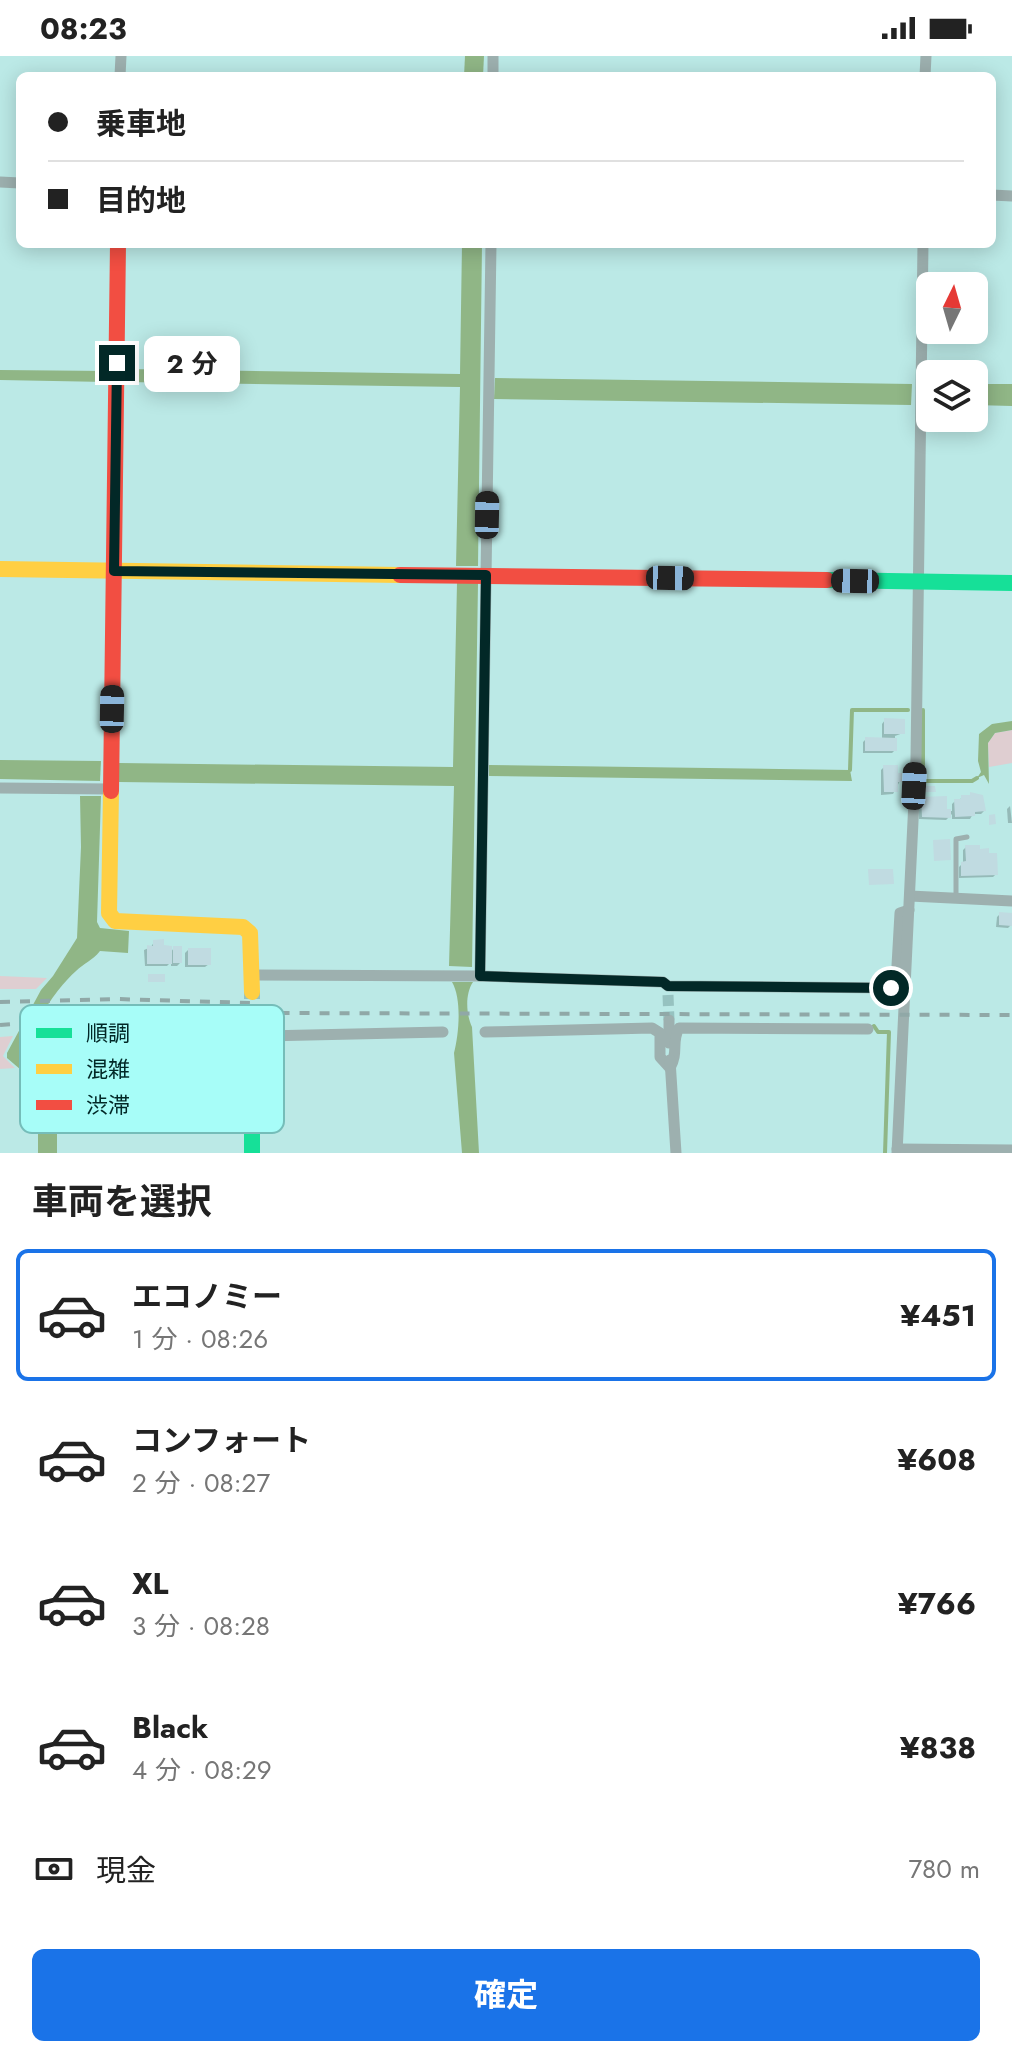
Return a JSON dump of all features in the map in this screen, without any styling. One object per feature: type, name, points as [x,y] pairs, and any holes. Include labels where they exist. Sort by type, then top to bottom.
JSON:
[{"type":"street","points":[[118,248],[114,571],[102,782],[109,913],[115,921],[243,927],[250,933],[252,983],[468,976],[663,982],[668,991],[891,988],[896,983],[900,913],[909,910]]},
{"type":"street","points":[[468,976],[486,575],[491,248]]},
{"type":"street","points":[[923,248],[916,759],[897,1151],[1012,1150]]},
{"type":"street","points":[[0,569],[1012,583]]},
{"type":"street","points":[[0,788],[102,782]]},
{"type":"street","points":[[910,896],[1012,901]]},
{"type":"street","points":[[669,1020],[676,1153]]},
{"type":"street","points":[[485,1032],[652,1028],[660,1033],[660,1057],[670,1068]]},
{"type":"street","points":[[670,1068],[676,1057],[675,1035],[679,1028],[868,1029]]},
{"type":"street","points":[[284,1030],[443,1032]]},
{"type":"lane","points":[[956,897],[956,839],[967,837]]},
{"type":"shaded area","points":[[465,56],[484,56],[483,72],[464,72]]},
{"type":"shaded area","points":[[462,248],[482,248],[478,566],[456,566],[460,387],[124,382],[125,369],[460,374]]},
{"type":"shaded area","points":[[0,370],[107,371],[107,382],[0,380]]},
{"type":"shaded area","points":[[495,378],[912,384],[911,405],[494,399]]},
{"type":"shaded area","points":[[988,384],[1012,384],[1012,406],[988,405]]},
{"type":"shaded area","points":[[457,583],[478,583],[472,967],[449,966],[454,786],[119,782],[119,763],[453,767]]},
{"type":"shaded area","points":[[1012,721],[1012,730],[995,733],[988,743],[989,784],[984,775],[977,778],[981,772],[978,761],[979,734],[992,724]]},
{"type":"shaded area","points":[[1012,730],[1012,763],[989,767],[988,743],[995,733]]},
{"type":"shaded area","points":[[0,760],[101,761],[100,781],[0,779]]},
{"type":"shaded area","points":[[489,765],[850,770],[852,781],[489,776]]},
{"type":"shaded area","points":[[80,796],[101,796],[97,922],[100,928],[129,931],[128,953],[100,951],[76,971],[48,1005],[33,1005],[77,938]]},
{"type":"shaded area","points":[[0,976],[47,978],[36,989],[0,989]]},
{"type":"shaded area","points":[[452,982],[473,982],[467,1004],[472,1027],[479,1153],[462,1153],[454,1053],[458,1007]]},
{"type":"shaded area","points":[[20,1029],[20,1069],[7,1058]]},
{"type":"shaded area","points":[[13,1036],[3,1056],[15,1068],[0,1069],[0,1037]]},
{"type":"shaded area","points":[[38,1133],[57,1133],[57,1153],[38,1153]]},
{"type":"building","points":[[884,718],[905,719],[905,734],[884,734]]},
{"type":"building","points":[[865,737],[897,738],[897,751],[865,751]]},
{"type":"building","points":[[883,765],[898,765],[902,782],[898,782],[898,792],[884,792]]},
{"type":"building","points":[[920,786],[935,786],[936,792],[920,792]]},
{"type":"building","points":[[970,792],[983,795],[986,811],[975,812],[975,816],[955,817],[954,799],[961,799],[961,795],[970,795]]},
{"type":"building","points":[[947,796],[951,818],[922,817],[921,797]]},
{"type":"building","points":[[995,814],[996,824],[989,825],[989,815]]},
{"type":"building","points":[[950,839],[951,860],[934,861],[933,840]]},
{"type":"building","points":[[965,845],[980,845],[980,849],[989,848],[989,853],[997,853],[998,875],[961,876],[961,862],[966,861]]},
{"type":"building","points":[[868,869],[893,869],[894,884],[869,885]]},
{"type":"building","points":[[999,912],[1012,913],[1012,926],[999,925]]},
{"type":"building","points":[[164,939],[164,945],[172,946],[172,964],[147,964],[147,945],[153,946],[153,940]]},
{"type":"building","points":[[173,946],[182,946],[182,963],[173,963]]},
{"type":"building","points":[[188,948],[211,948],[211,965],[188,965]]},
{"type":"building","points":[[148,974],[165,974],[165,982],[148,982]]},
{"type":"waterway","points":[[850,770],[852,710],[908,710]]},
{"type":"waterway","points":[[923,710],[923,781],[972,781],[977,778]]},
{"type":"waterway","points":[[874,1026],[878,1032],[889,1032],[885,1153]]},
{"type":"tunnel","points":[[252,992],[252,1005]]},
{"type":"tunnel","points":[[668,995],[669,1020]]},
{"type":"railway","points":[[0,1002],[116,999],[252,1003]]},
{"type":"railway","points":[[284,1013],[1012,1015]]},
{"type":"railway","points":[[0,1025],[20,1023]]},
{"type":"traffic: fast","points":[[827,580],[1012,583]]},
{"type":"traffic: fast","points":[[252,1133],[252,1153]]},
{"type":"traffic: slow","points":[[0,569],[400,575]]},
{"type":"traffic: slow","points":[[111,791],[109,913],[115,921],[243,927],[250,933],[252,992]]},
{"type":"traffic: jam","points":[[111,791],[118,248]]},
{"type":"traffic: jam","points":[[400,575],[827,580]]},
{"type":"route","points":[[117,363],[114,571],[486,575],[480,976],[663,982],[668,986],[891,988]]}]
